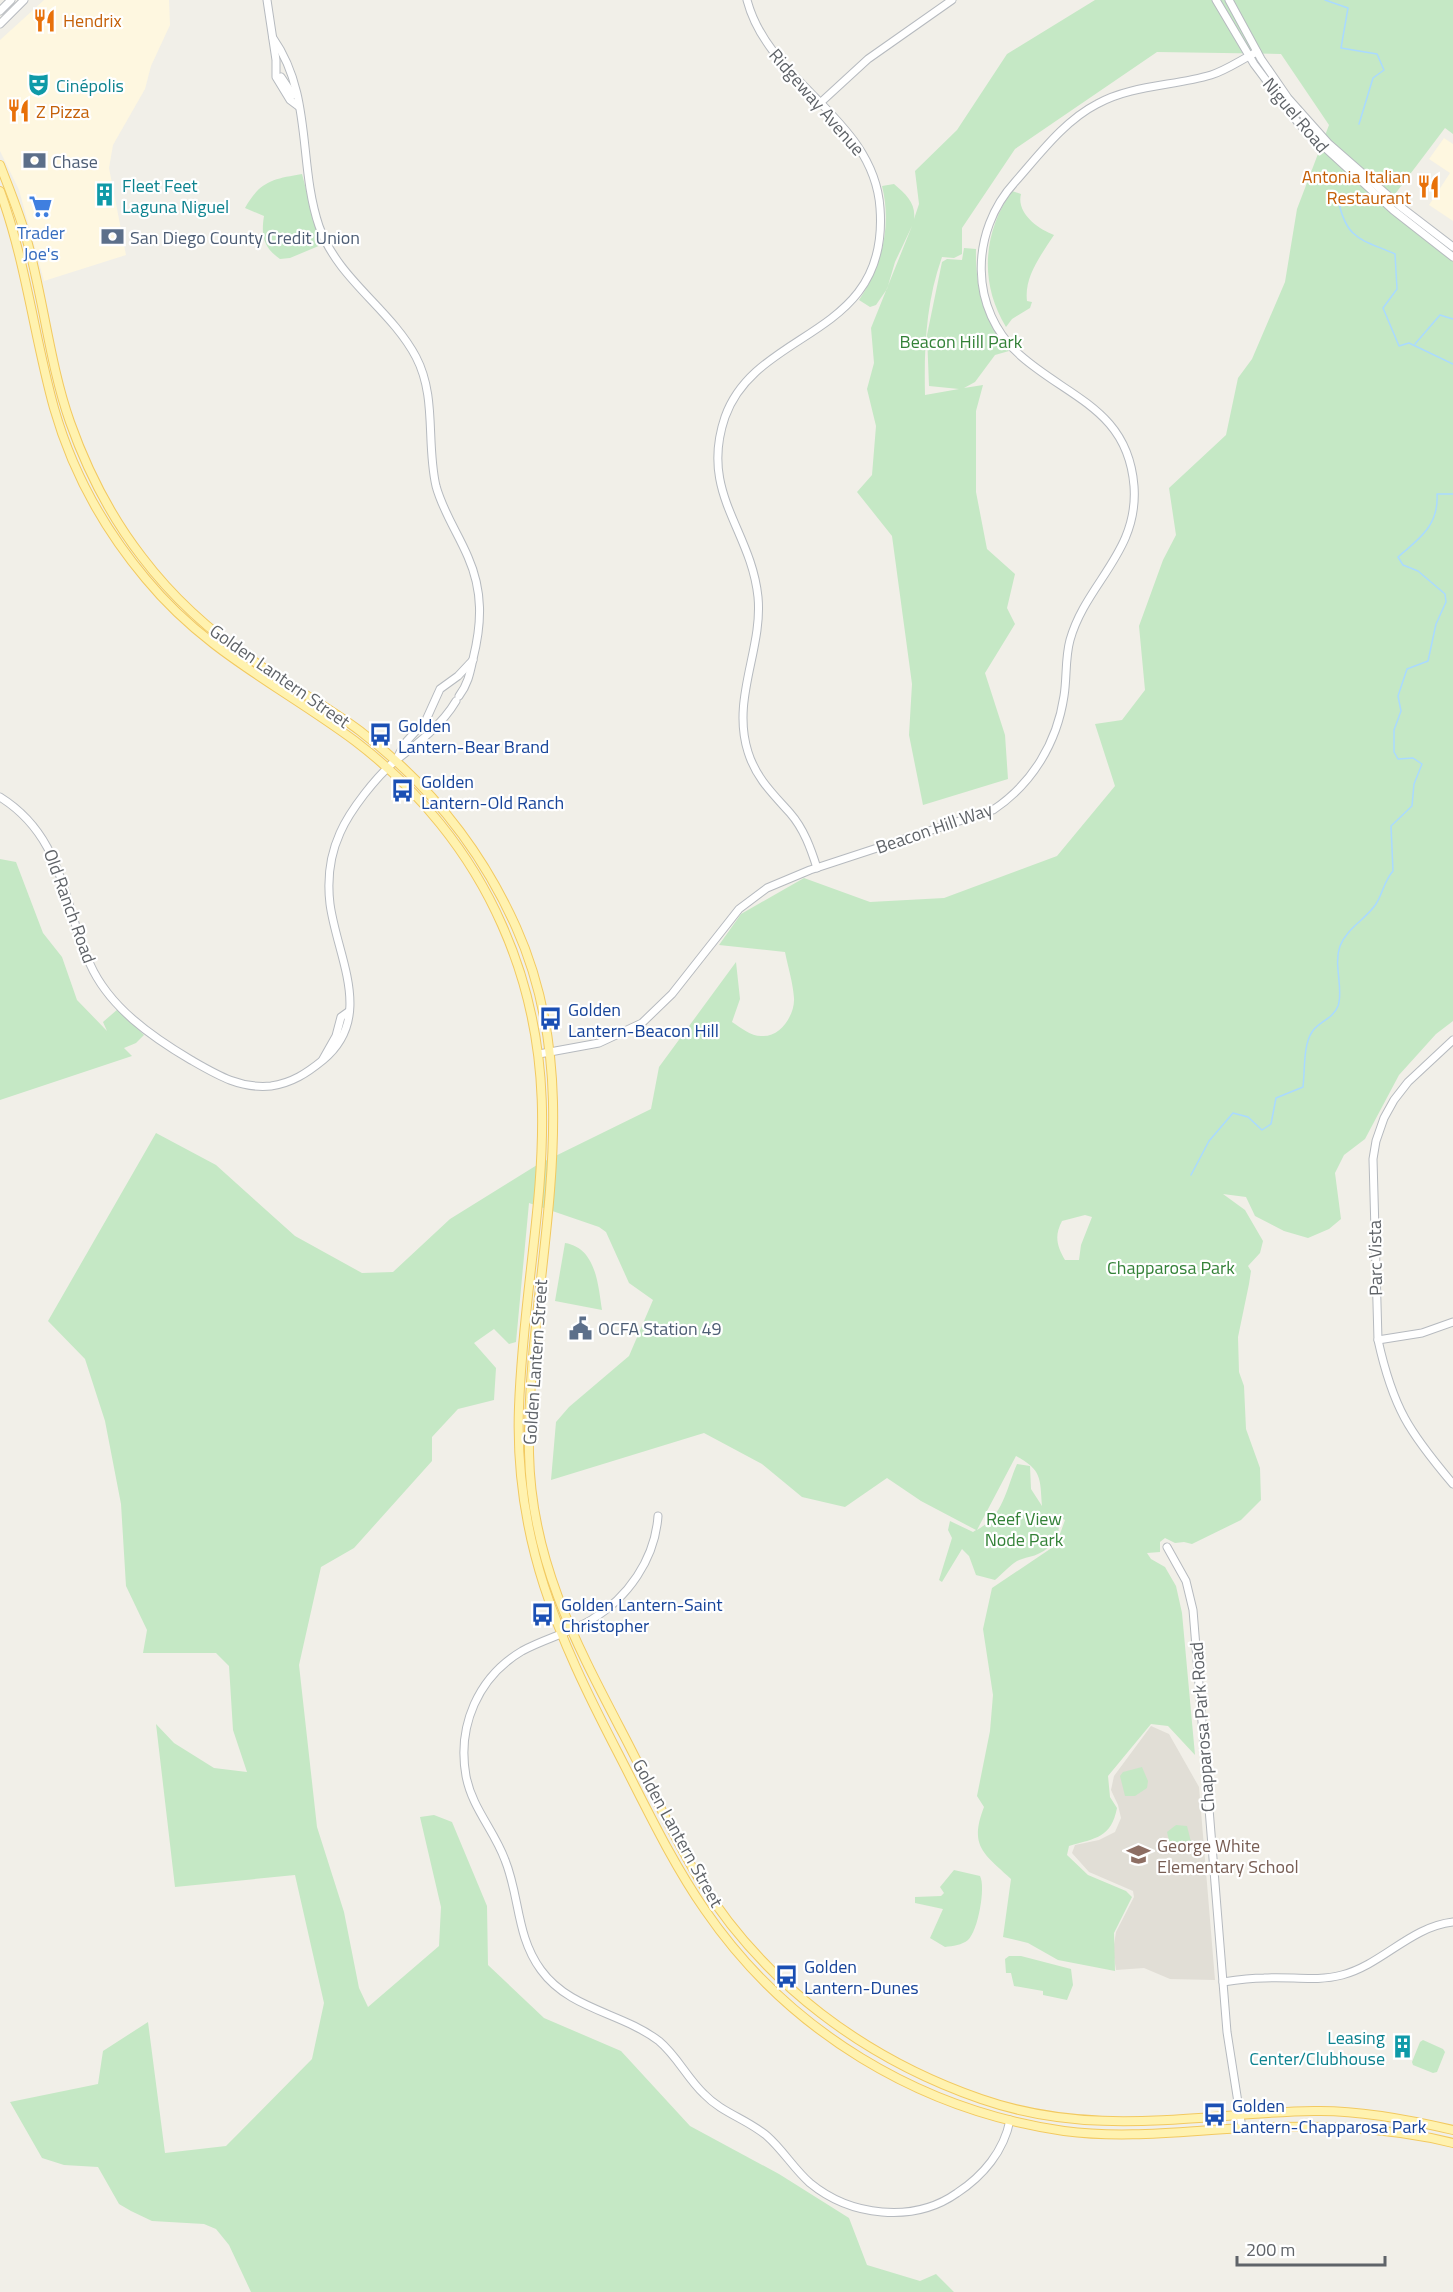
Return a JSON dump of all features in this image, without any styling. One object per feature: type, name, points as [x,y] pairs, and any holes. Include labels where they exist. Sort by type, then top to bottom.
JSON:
[{"type":"main road","name":"Golden Lantern Street","points":[[0,165],[27,241],[68,418],[89,471],[120,526],[153,571],[212,630],[263,668],[347,722],[395,761],[455,824],[494,884],[528,958],[552,1053],[553,1147],[532,1358],[529,1462],[532,1493],[547,1564],[569,1630],[690,1862],[713,1900],[768,1968],[825,2017],[901,2065],[978,2098],[1013,2108],[1069,2119],[1176,2122],[1240,2115],[1330,2111],[1411,2120],[1453,2130]]},
{"type":"main road","name":"Golden Lantern Street","points":[[0,191],[15,236],[56,417],[78,473],[111,532],[146,580],[192,628],[245,669],[330,724],[388,769],[442,825],[464,856],[493,905],[523,979],[539,1054],[544,1119],[519,1401],[522,1487],[534,1559],[574,1669],[679,1869],[712,1921],[748,1965],[807,2020],[880,2070],[939,2098],[1010,2120],[1064,2131],[1131,2136],[1242,2128],[1329,2127],[1394,2131],[1453,2143]]},
{"type":"street","points":[[0,11],[11,0]]},
{"type":"street","points":[[0,24],[24,0]]},
{"type":"street","points":[[267,0],[275,48],[275,75],[281,78],[293,76]]},
{"type":"street","name":"Ridgeway Avenue","points":[[747,0],[751,15],[766,45],[857,144],[872,171],[881,218],[876,255],[858,291],[842,311],[825,325],[763,365],[745,384],[726,416],[718,468],[724,500],[752,566],[758,599],[758,618],[742,710],[747,750],[767,789],[791,814],[805,835],[817,868]]},
{"type":"street","points":[[819,104],[868,58],[952,0]]},
{"type":"street","name":"Niguel Road","points":[[1216,0],[1280,102],[1299,124],[1355,178],[1424,237],[1453,257]]},
{"type":"street","name":"Niguel Road","points":[[1229,0],[1257,52],[1288,98],[1329,144],[1453,247]]},
{"type":"street","points":[[273,38],[293,76],[297,106],[305,132],[311,196],[328,246],[353,283],[396,325],[417,359],[424,377],[436,486],[449,522],[475,574],[480,598],[480,628],[471,674],[440,723],[395,761]]},
{"type":"street","name":"Beacon Hill Way","points":[[539,1054],[608,1040],[642,1023],[672,994],[739,909],[767,888],[817,868],[993,810],[1024,784],[1047,751],[1055,732],[1064,697],[1070,639],[1086,604],[1115,561],[1128,535],[1134,501],[1130,462],[1110,423],[1077,394],[1021,356],[999,329],[988,307],[981,275],[981,254],[986,230],[995,207],[1043,151],[1070,124],[1096,104],[1117,95],[1214,74],[1257,52]]},
{"type":"street","points":[[281,78],[290,100],[297,106]]},
{"type":"street","points":[[395,761],[405,743],[426,720],[440,689],[458,676],[473,660]]},
{"type":"street","name":"Old Ranch Road","points":[[0,797],[17,809],[44,838],[57,864],[76,930],[90,966],[113,998],[143,1029],[205,1068],[248,1086],[281,1084],[313,1069],[323,1059],[336,1036],[340,1017],[348,1012],[350,990],[330,906],[329,870],[344,824],[395,761]]},
{"type":"street","name":"Parc Vista","points":[[1453,1040],[1408,1082],[1394,1100],[1384,1118],[1373,1159],[1378,1340],[1390,1387],[1402,1418],[1420,1446],[1453,1484]]},
{"type":"street","points":[[1378,1340],[1422,1333],[1453,1322]]},
{"type":"street","points":[[658,1516],[655,1543],[628,1588],[601,1614],[524,1650],[495,1672],[473,1706],[465,1731],[464,1746],[470,1793],[507,1863],[528,1949],[549,1980],[576,2001],[636,2026],[659,2041],[710,2100],[761,2131],[812,2184],[849,2206],[892,2212],[917,2210],[951,2198],[978,2178],[999,2149],[1010,2120]]},
{"type":"street","name":"Chapparosa Park Road","points":[[1167,1547],[1186,1581],[1193,1610],[1223,1982],[1242,2128]]},
{"type":"street","points":[[1223,1982],[1264,1978],[1306,1979],[1342,1975],[1374,1962],[1416,1933],[1453,1922]]},
{"type":"shaded area","points":[[44,0],[169,0],[170,25],[151,66],[145,89],[113,145],[109,168],[126,255],[44,281],[19,190],[0,151],[0,40]]},
{"type":"shaded area","points":[[1444,138],[1453,144],[1453,221],[1429,205],[1450,173],[1429,159]]},
{"type":"shaded area","name":"George White Elementary School","points":[[1151,1726],[1169,1734],[1199,1787],[1215,1980],[1170,1979],[1144,1968],[1116,1970],[1113,1951],[1116,1932],[1134,1897],[1133,1891],[1089,1872],[1072,1853],[1075,1845],[1099,1840],[1115,1832],[1121,1818],[1111,1790],[1114,1776]]},
{"type":"green space","points":[[1095,0],[1453,0],[1453,134],[1445,128],[1386,206],[1453,261],[1453,1021],[1436,1034],[1399,1075],[1365,1139],[1344,1155],[1335,1173],[1341,1219],[1329,1229],[1308,1238],[1284,1231],[1255,1216],[1246,1197],[1223,1194],[1245,1210],[1263,1241],[1260,1253],[1248,1266],[1251,1271],[1238,1337],[1239,1372],[1244,1386],[1246,1429],[1260,1468],[1261,1500],[1241,1520],[1192,1544],[1175,1543],[1165,1538],[1160,1542],[1160,1552],[1147,1553],[1151,1559],[1165,1567],[1176,1586],[1182,1613],[1195,1755],[1168,1726],[1151,1724],[1108,1776],[1110,1797],[1117,1808],[1111,1825],[1101,1835],[1069,1846],[1067,1855],[1088,1875],[1126,1891],[1132,1897],[1114,1933],[1115,1971],[1058,1960],[1028,1943],[1003,1937],[1011,1879],[981,1848],[978,1831],[984,1807],[977,1796],[990,1731],[993,1695],[983,1629],[992,1588],[1056,1545],[1065,1520],[1051,1512],[1056,1517],[1059,1529],[1051,1545],[1037,1554],[1017,1561],[995,1580],[976,1575],[969,1556],[962,1549],[942,1582],[939,1580],[952,1538],[948,1530],[950,1521],[973,1532],[976,1530],[921,1501],[887,1478],[845,1507],[802,1497],[762,1464],[704,1433],[551,1480],[556,1422],[569,1407],[629,1356],[653,1300],[629,1283],[606,1232],[599,1227],[529,1203],[516,1342],[509,1344],[494,1329],[474,1343],[496,1368],[494,1400],[458,1409],[432,1437],[432,1461],[354,1548],[321,1567],[299,1665],[317,1827],[344,1912],[359,1988],[368,2007],[439,1946],[441,1907],[420,1817],[434,1815],[452,1822],[487,1906],[488,1965],[544,2018],[621,2051],[690,2126],[779,2174],[849,2218],[867,2265],[920,2281],[936,2274],[954,2292],[251,2292],[229,2245],[216,2229],[204,2224],[152,2221],[119,2204],[98,2167],[64,2165],[42,2158],[10,2102],[98,2084],[103,2051],[148,2022],[165,2153],[226,2146],[312,2059],[324,2003],[295,1875],[175,1887],[156,1724],[174,1743],[214,1768],[247,1772],[233,1730],[229,1666],[216,1653],[143,1653],[147,1630],[126,1586],[121,1504],[105,1421],[85,1359],[48,1321],[156,1133],[216,1165],[295,1236],[362,1273],[393,1272],[450,1219],[537,1165],[651,1109],[659,1067],[736,962],[740,999],[732,1022],[757,1036],[768,1036],[785,1024],[792,1011],[794,998],[785,952],[719,945],[741,914],[804,878],[870,902],[944,898],[1057,856],[1115,786],[1095,724],[1122,720],[1145,690],[1139,626],[1163,560],[1176,535],[1169,488],[1226,435],[1238,378],[1252,359],[1285,282],[1297,209],[1329,125],[1281,54],[1157,52],[1015,149],[962,228],[962,254],[954,258],[942,257],[929,308],[925,360],[925,395],[959,389],[929,386],[927,335],[942,262],[947,259],[962,260],[964,248],[976,249],[977,277],[983,303],[994,328],[1009,351],[995,355],[975,382],[964,388],[983,385],[976,411],[976,492],[987,549],[1015,574],[1007,608],[1015,624],[985,673],[1005,735],[1008,779],[923,805],[909,735],[912,684],[892,536],[857,492],[872,475],[876,426],[867,389],[874,363],[871,328],[886,290],[876,305],[870,307],[859,300],[874,273],[883,245],[886,216],[882,186],[894,184],[903,192],[912,204],[914,219],[919,204],[915,171],[957,130],[1007,54]],"holes":[[[912,226],[888,286],[895,262]],[[1085,1215],[1092,1217],[1081,1245],[1079,1260],[1065,1260],[1058,1241],[1058,1231],[1062,1221]],[[1016,1456],[1031,1466],[1038,1476],[1042,1506],[1031,1489],[1030,1466],[1017,1464],[999,1509],[986,1524],[977,1530]]]},
{"type":"green space","points":[[302,174],[321,245],[290,258],[280,259],[270,250],[264,240],[264,216],[245,208],[256,192],[268,183]]},
{"type":"green space","points":[[1012,191],[1021,194],[1020,201],[1025,214],[1041,229],[1054,235],[1039,258],[1028,283],[1027,301],[1032,302],[1030,308],[1012,319],[1006,327],[991,293],[988,258],[995,223]]},
{"type":"green space","points":[[0,859],[16,862],[43,933],[62,957],[77,1000],[107,1031],[103,1022],[118,1009],[144,1035],[136,1043],[124,1048],[132,1056],[0,1100]]},
{"type":"green space","points":[[565,1243],[583,1252],[594,1269],[602,1310],[555,1301]]},
{"type":"green space","points":[[1142,1767],[1148,1781],[1147,1788],[1135,1796],[1125,1796],[1120,1776],[1123,1772]]},
{"type":"green space","points":[[1176,1825],[1187,1826],[1191,1842],[1187,1846],[1171,1849],[1167,1832]]},
{"type":"green space","points":[[954,1870],[980,1876],[981,1899],[978,1919],[972,1935],[960,1944],[945,1947],[930,1938],[943,1909],[915,1903],[915,1897],[941,1896],[944,1893],[940,1887]]},
{"type":"green space","points":[[1009,1956],[1021,1956],[1071,1969],[1073,1985],[1067,2000],[1043,1995],[1043,1991],[1014,1986],[1011,1973],[1006,1973],[1005,1959]]},
{"type":"green space","points":[[1423,2040],[1445,2052],[1437,2072],[1433,2073],[1413,2065],[1412,2062],[1420,2042]]},
{"type":"waterway","points":[[1325,0],[1348,8],[1341,48],[1377,54],[1384,70],[1373,78],[1359,124]]},
{"type":"waterway","points":[[1338,199],[1346,223],[1357,236],[1395,254],[1397,289],[1383,308],[1399,346],[1409,343],[1453,364]]},
{"type":"waterway","points":[[1415,344],[1440,315],[1453,319]]},
{"type":"waterway","points":[[1191,1175],[1209,1141],[1233,1113],[1248,1117],[1262,1130],[1271,1124],[1276,1098],[1303,1087],[1309,1037],[1333,1014],[1340,999],[1338,961],[1340,946],[1347,934],[1376,904],[1393,871],[1391,826],[1412,806],[1414,784],[1422,764],[1413,758],[1398,759],[1394,752],[1394,730],[1401,711],[1398,696],[1407,669],[1428,661],[1436,624],[1446,602],[1445,594],[1418,571],[1403,565],[1398,557],[1421,537],[1431,523],[1437,505],[1437,494],[1453,494]]},
{"type":"place","name":"Hendrix","points":[[45,20]]},
{"type":"place","name":"Cinépolis","points":[[38,85]]},
{"type":"place","name":"Z Pizza","points":[[18,111]]},
{"type":"place","name":"Chase","points":[[34,161]]},
{"type":"place","name":"Antonia Italian Restaurant","points":[[1429,186]]},
{"type":"place","name":"Fleet Feet Laguna Niguel","points":[[104,195]]},
{"type":"place","name":"Trader Joe's","points":[[41,206]]},
{"type":"place","name":"San Diego County Credit Union","points":[[112,237]]},
{"type":"place","name":"Golden Lantern-Bear Brand","points":[[380,735]]},
{"type":"place","name":"Golden Lantern-Old Ranch","points":[[403,791]]},
{"type":"place","name":"Golden Lantern-Beacon Hill","points":[[550,1019]]},
{"type":"place","name":"OCFA Station 49","points":[[580,1328]]},
{"type":"place","name":"Golden Lantern-Saint Christopher","points":[[543,1614]]},
{"type":"place","name":"George White Elementary School","points":[[1139,1855]]},
{"type":"place","name":"Golden Lantern-Dunes","points":[[786,1976]]},
{"type":"place","name":"Leasing Center/Clubhouse","points":[[1403,2047]]},
{"type":"place","name":"Golden Lantern-Chapparosa Park","points":[[1214,2115]]},
{"type":"park label","name":"Beacon Hill Park","points":[[961,341]]},
{"type":"park label","name":"Chapparosa Park","points":[[1171,1267]]},
{"type":"park label","name":"Reef View Node Park","points":[[1024,1528]]}]
